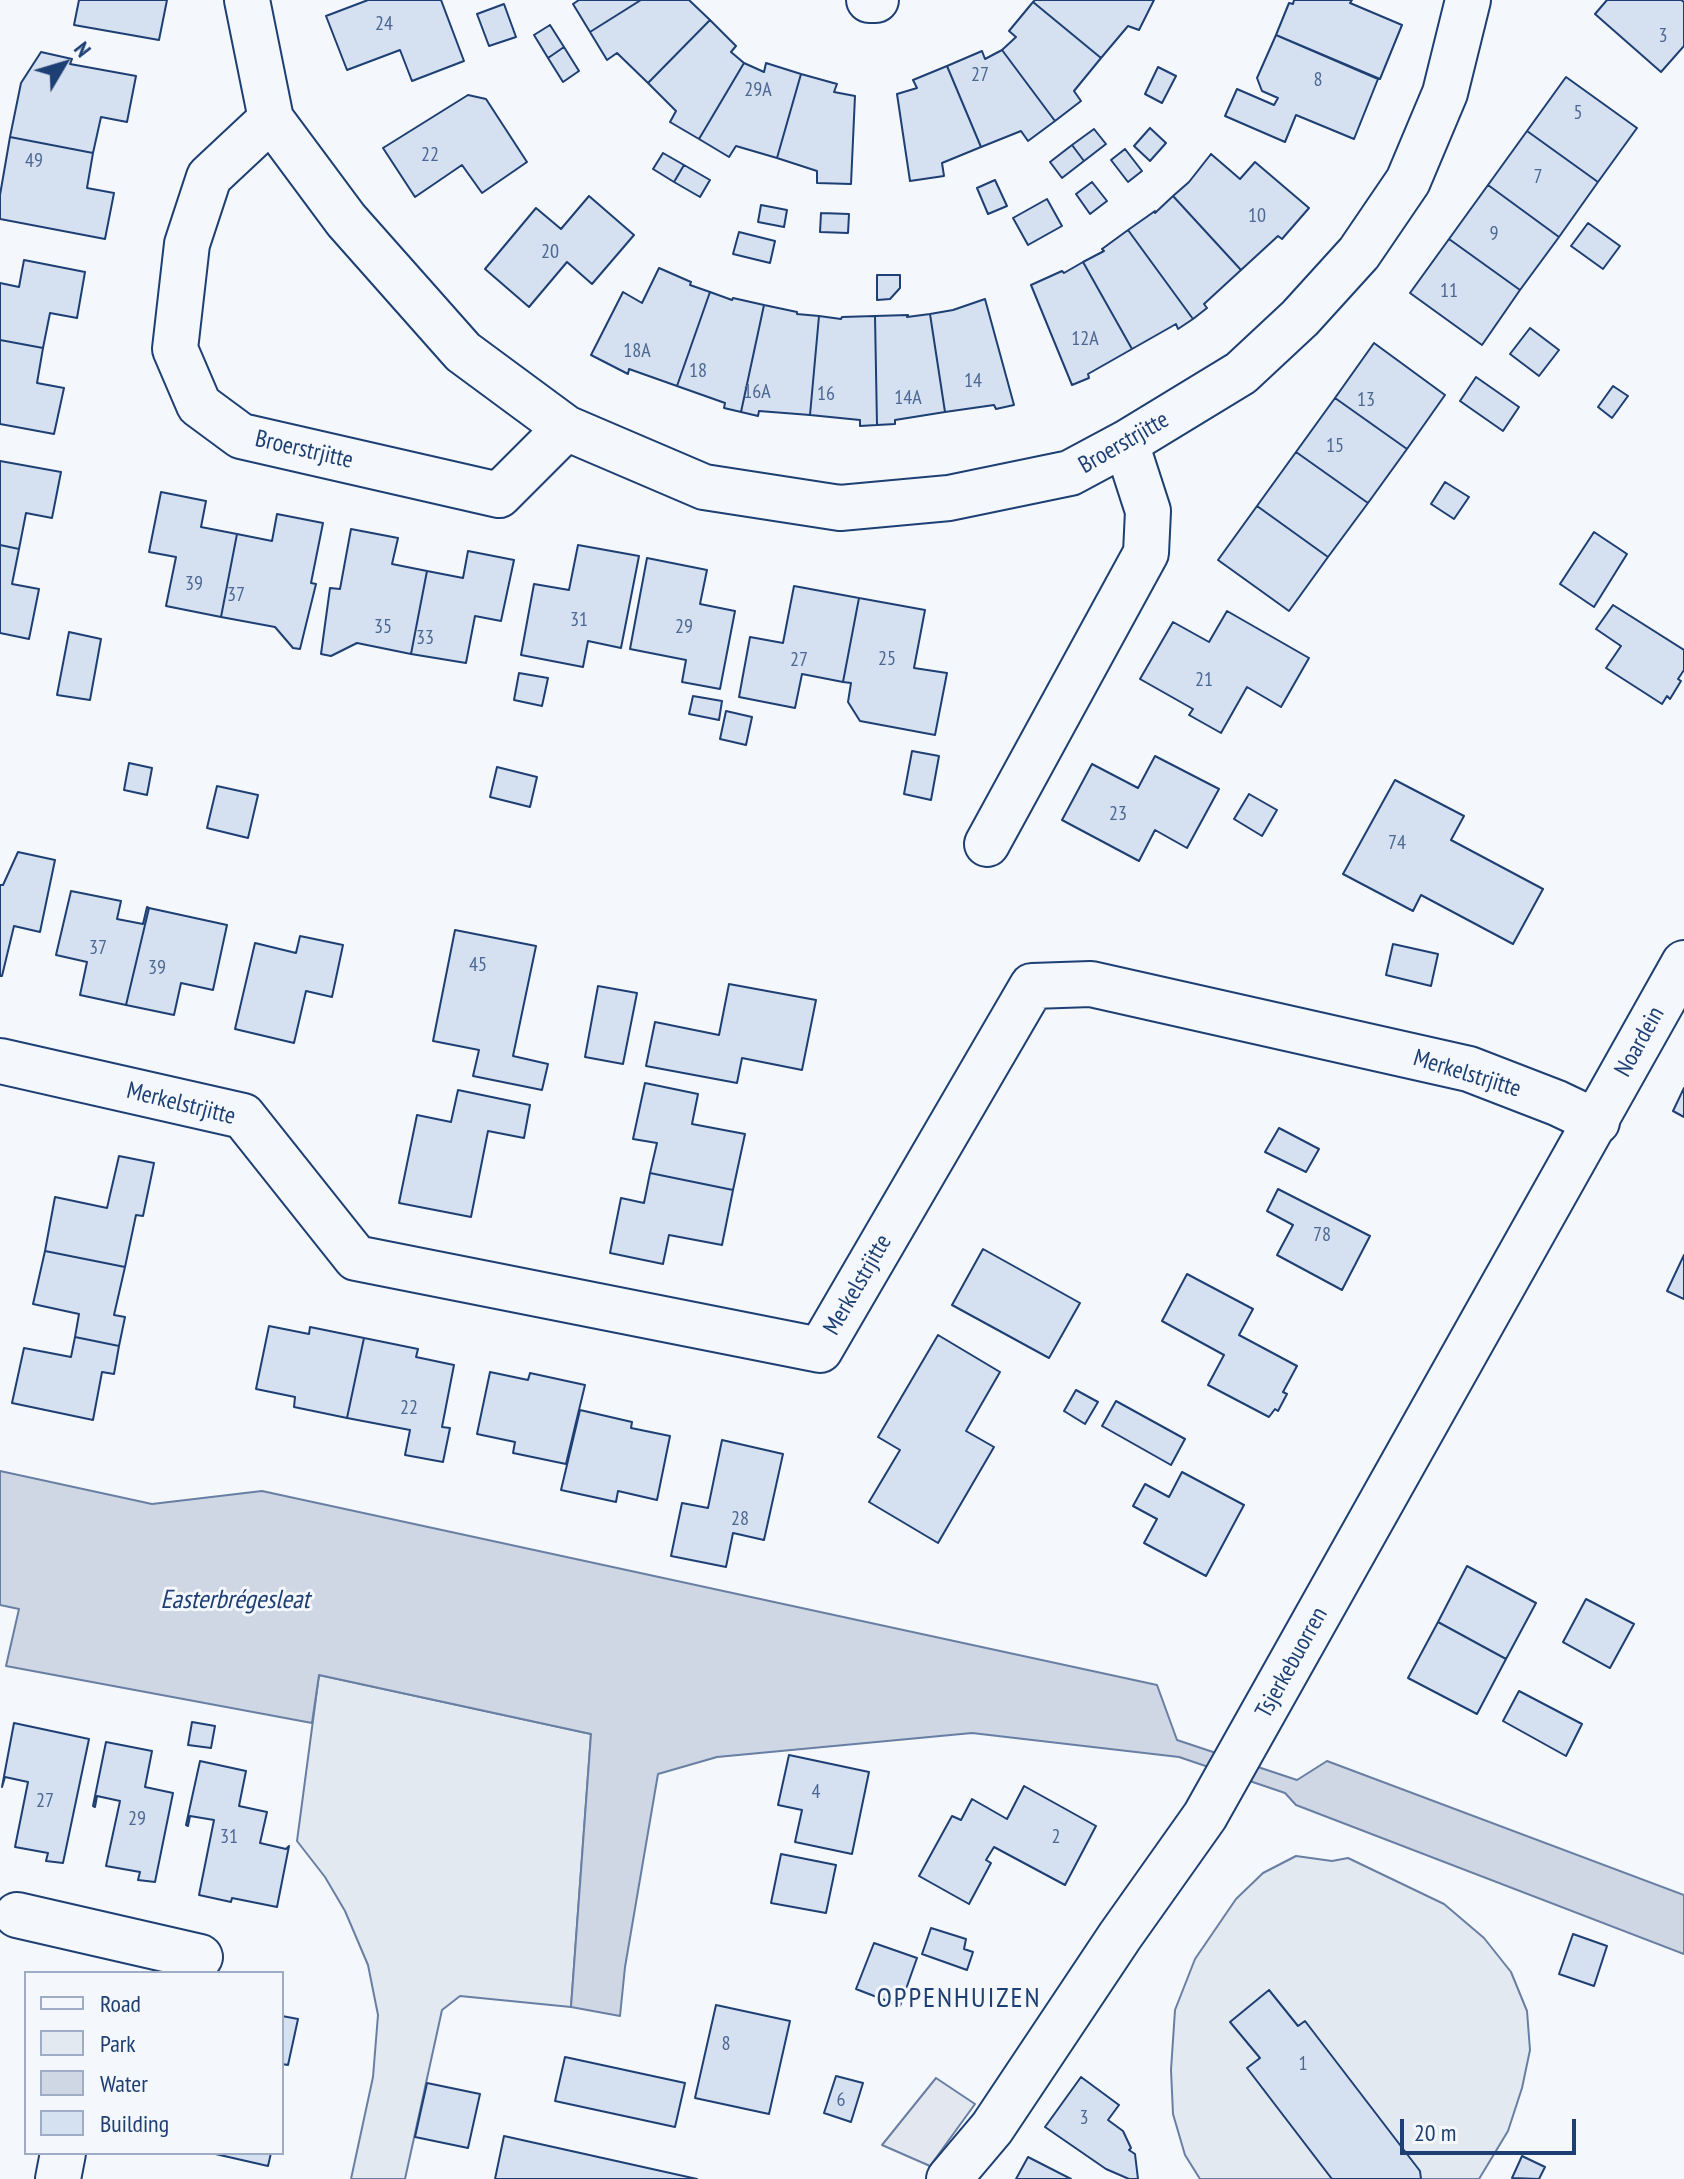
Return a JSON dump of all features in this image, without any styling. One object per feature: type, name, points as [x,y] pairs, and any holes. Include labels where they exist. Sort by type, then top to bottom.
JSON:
[{"type":"street","name":"Broerstrjitte","points":[[247,0],[271,119],[346,220],[463,352],[566,428],[704,487],[840,508],[949,498],[1070,473],[1241,373],[1300,318],[1359,253],[1408,181],[1445,93],[1468,0]]},
{"type":"street","points":[[869,0],[876,0]]},
{"type":"street","name":"Broerstrjitte","points":[[271,119],[209,177],[187,244],[175,349],[199,405],[241,436],[499,495],[566,428]]},
{"type":"street","points":[[987,844],[1146,553],[1148,511],[1126,443]]},
{"type":"street","name":"Noardein","points":[[1597,1122],[1684,963]]},
{"type":"street","name":"Merkelstrjitte","points":[[0,1061],[243,1116],[356,1258],[820,1350],[1032,986],[1091,984],[1469,1069],[1597,1122]]},
{"type":"street","name":"Tsjerkebuorren","points":[[949,2179],[992,2128],[1120,1936],[1205,1816],[1597,1122]]},
{"type":"street","points":[[17,1915],[103,1954],[200,1957]]},
{"type":"street","points":[[58,2179],[63,2155]]},
{"type":"green space","points":[[319,1675],[591,1734],[571,2007],[460,1996],[442,2010],[405,2179],[351,2179],[373,2077],[378,2015],[368,1965],[345,1911],[325,1877],[297,1841]]},
{"type":"green space","points":[[1296,1856],[1332,1861],[1348,1858],[1444,1904],[1484,1938],[1511,1972],[1527,2011],[1530,2050],[1508,2131],[1479,2179],[1200,2179],[1185,2155],[1173,2114],[1171,2070],[1175,2010],[1195,1959],[1236,1899],[1263,1873]]},
{"type":"shaded area","points":[[936,2078],[975,2104],[930,2166],[882,2145]]},
{"type":"water","name":"Easterbrégesleat","points":[[0,1471],[152,1504],[262,1491],[1157,1685],[1177,1740],[1297,1780],[1327,1761],[1684,1895],[1684,1954],[1296,1805],[1285,1793],[1179,1757],[972,1733],[717,1757],[658,1774],[625,1967],[620,2016],[571,2007],[591,1734],[319,1675],[312,1723],[6,1666],[19,1609],[0,1605]]},
{"type":"building","points":[[79,0],[167,0],[159,40],[74,25]]},
{"type":"building","points":[[368,0],[441,0],[464,61],[412,81],[400,50],[347,70],[326,16]]},
{"type":"building","points":[[579,0],[641,0],[590,32],[573,4]]},
{"type":"building","points":[[641,0],[689,0],[710,20],[648,83],[617,53],[607,60],[590,32]]},
{"type":"building","points":[[1154,0],[1139,30],[1128,26],[1101,58],[1033,2]]},
{"type":"building","points":[[1294,0],[1352,0],[1350,3],[1402,25],[1380,79],[1276,35],[1289,3],[1293,4]]},
{"type":"building","points":[[1607,0],[1684,2],[1684,46],[1661,72],[1595,14]]},
{"type":"building","points":[[1033,2],[1101,58],[1074,91],[1081,101],[1055,121],[1002,50],[1016,37],[1009,31]]},
{"type":"building","points":[[504,4],[516,37],[489,46],[477,14]]},
{"type":"building","points":[[710,20],[736,46],[731,52],[744,63],[699,139],[670,122],[676,111],[648,83]]},
{"type":"building","points":[[550,25],[564,47],[548,58],[534,35]]},
{"type":"building","points":[[1276,35],[1378,79],[1354,139],[1296,115],[1285,142],[1225,116],[1237,89],[1274,105],[1278,98],[1262,91],[1257,78]]},
{"type":"building","points":[[564,47],[579,71],[563,82],[548,58]]},
{"type":"building","points":[[1002,50],[1055,121],[1028,141],[1021,131],[981,147],[947,66],[982,51],[985,59]]},
{"type":"building","points":[[41,52],[72,59],[70,64],[136,76],[127,122],[101,117],[93,153],[10,137],[21,83]]},
{"type":"building","points":[[744,63],[764,72],[766,63],[801,74],[777,158],[736,146],[729,157],[699,139]]},
{"type":"building","points":[[947,66],[981,147],[942,163],[944,176],[910,181],[897,94],[917,88],[913,80]]},
{"type":"building","points":[[1158,67],[1176,76],[1162,103],[1145,94]]},
{"type":"building","points":[[801,74],[837,84],[834,92],[855,96],[851,184],[817,183],[817,171],[777,158]]},
{"type":"building","points":[[1566,77],[1637,128],[1598,182],[1527,131]]},
{"type":"building","points":[[468,95],[486,99],[527,162],[482,193],[462,165],[415,197],[383,148]]},
{"type":"building","points":[[1150,128],[1166,143],[1150,161],[1134,146]]},
{"type":"building","points":[[1094,129],[1106,144],[1084,161],[1072,145]]},
{"type":"building","points":[[1527,131],[1598,182],[1559,237],[1488,185]]},
{"type":"building","points":[[10,137],[93,153],[87,188],[114,193],[105,239],[0,219],[0,195]]},
{"type":"building","points":[[1072,145],[1084,161],[1062,178],[1050,162]]},
{"type":"building","points":[[1125,149],[1142,171],[1128,182],[1111,160]]},
{"type":"building","points":[[663,153],[684,165],[674,182],[653,169]]},
{"type":"building","points":[[1211,154],[1240,179],[1255,162],[1309,208],[1282,239],[1278,236],[1241,270],[1173,196],[1189,182]]},
{"type":"building","points":[[684,165],[710,180],[700,197],[674,182]]},
{"type":"building","points":[[995,180],[1007,206],[988,214],[977,188]]},
{"type":"building","points":[[1092,182],[1107,201],[1090,214],[1076,194]]},
{"type":"building","points":[[1488,185],[1559,237],[1520,290],[1449,239]]},
{"type":"building","points":[[589,196],[634,235],[592,284],[567,262],[529,307],[485,269],[536,208],[561,229]]},
{"type":"building","points":[[1173,196],[1241,270],[1204,304],[1207,308],[1193,319],[1128,230],[1155,213]]},
{"type":"building","points":[[1047,199],[1062,226],[1028,245],[1013,218]]},
{"type":"building","points":[[761,205],[787,210],[784,227],[758,222]]},
{"type":"building","points":[[821,213],[849,214],[848,233],[820,232]]},
{"type":"building","points":[[1588,223],[1620,246],[1603,269],[1571,246]]},
{"type":"building","points":[[1128,230],[1193,319],[1178,329],[1176,324],[1132,349],[1083,262],[1104,251],[1102,249]]},
{"type":"building","points":[[739,232],[775,241],[770,263],[733,254]]},
{"type":"building","points":[[1449,239],[1520,290],[1482,345],[1410,293]]},
{"type":"building","points":[[24,260],[85,272],[77,318],[50,313],[43,348],[0,340],[0,283],[19,287]]},
{"type":"building","points":[[1083,262],[1132,349],[1088,374],[1089,378],[1072,385],[1031,285]]},
{"type":"building","points":[[659,268],[710,292],[677,386],[629,369],[628,374],[591,355],[623,292],[642,303]]},
{"type":"building","points":[[877,275],[900,275],[900,288],[890,299],[877,300]]},
{"type":"building","points":[[710,292],[732,300],[764,305],[741,412],[724,408],[725,403],[677,386]]},
{"type":"building","points":[[985,299],[1014,405],[945,412],[930,314]]},
{"type":"building","points":[[764,305],[819,316],[810,415],[759,411],[758,416],[741,412]]},
{"type":"building","points":[[930,314],[945,412],[877,425],[875,316]]},
{"type":"building","points":[[819,316],[841,319],[875,316],[877,425],[860,426],[860,420],[810,415]]},
{"type":"building","points":[[1530,328],[1559,350],[1539,376],[1510,354]]},
{"type":"building","points":[[0,340],[43,348],[37,383],[64,388],[54,434],[0,424]]},
{"type":"building","points":[[1374,343],[1445,395],[1407,449],[1335,398]]},
{"type":"building","points":[[1476,377],[1519,407],[1503,431],[1460,401]]},
{"type":"building","points":[[1613,386],[1628,396],[1612,418],[1598,407]]},
{"type":"building","points":[[1335,398],[1407,449],[1368,503],[1296,452]]},
{"type":"building","points":[[1296,452],[1368,503],[1328,557],[1257,506]]},
{"type":"building","points":[[0,461],[61,472],[52,518],[26,513],[19,549],[0,545]]},
{"type":"building","points":[[1445,482],[1469,497],[1454,519],[1431,504]]},
{"type":"building","points":[[161,492],[206,501],[201,527],[237,534],[221,617],[166,606],[176,557],[149,552]]},
{"type":"building","points":[[1257,506],[1328,557],[1289,611],[1218,560]]},
{"type":"building","points":[[277,514],[323,523],[311,583],[316,584],[300,649],[293,648],[275,627],[221,617],[237,534],[272,541]]},
{"type":"building","points":[[351,529],[398,538],[392,564],[427,571],[411,654],[357,643],[331,656],[321,654],[330,588],[340,589]]},
{"type":"building","points":[[1594,532],[1627,554],[1594,607],[1560,584]]},
{"type":"building","points":[[0,545],[19,549],[12,584],[39,589],[29,639],[0,633]]},
{"type":"building","points":[[578,545],[639,556],[621,648],[588,641],[583,667],[521,655],[534,584],[569,590]]},
{"type":"building","points":[[468,551],[514,560],[501,621],[475,616],[466,663],[411,654],[427,571],[463,578]]},
{"type":"building","points":[[647,558],[707,570],[700,604],[735,611],[720,689],[682,682],[686,660],[630,649]]},
{"type":"building","points":[[794,586],[859,598],[843,682],[802,674],[795,708],[739,697],[750,637],[783,643]]},
{"type":"building","points":[[859,598],[925,610],[914,668],[947,673],[935,735],[860,721],[848,702],[851,683],[843,682]]},
{"type":"building","points":[[1613,605],[1684,650],[1684,670],[1678,679],[1681,681],[1670,699],[1667,696],[1662,704],[1606,668],[1621,646],[1596,629]]},
{"type":"building","points":[[1227,611],[1309,658],[1281,707],[1247,687],[1221,733],[1189,715],[1193,709],[1140,679],[1173,622],[1209,642]]},
{"type":"building","points":[[69,632],[101,639],[90,700],[57,695]]},
{"type":"building","points":[[519,673],[548,678],[542,706],[514,700]]},
{"type":"building","points":[[693,696],[722,701],[719,720],[689,714]]},
{"type":"building","points":[[726,711],[752,717],[746,745],[720,739]]},
{"type":"building","points":[[912,751],[939,756],[931,800],[904,794]]},
{"type":"building","points":[[1155,756],[1219,789],[1187,848],[1155,830],[1139,861],[1062,820],[1092,764],[1138,788]]},
{"type":"building","points":[[129,763],[152,768],[147,795],[124,790]]},
{"type":"building","points":[[497,767],[537,777],[530,807],[490,797]]},
{"type":"building","points":[[1395,780],[1464,816],[1451,840],[1543,889],[1513,944],[1421,895],[1413,911],[1343,874]]},
{"type":"building","points":[[217,786],[258,795],[248,838],[207,828]]},
{"type":"building","points":[[1249,794],[1277,810],[1262,836],[1234,819]]},
{"type":"building","points":[[18,852],[55,860],[40,932],[14,926],[0,976],[0,885],[3,885]]},
{"type":"building","points":[[71,891],[121,901],[117,919],[143,924],[149,908],[126,1005],[80,995],[87,962],[56,955]]},
{"type":"building","points":[[149,908],[227,925],[213,990],[181,983],[174,1015],[126,1005]]},
{"type":"building","points":[[455,930],[536,946],[513,1056],[548,1064],[542,1090],[473,1076],[479,1050],[433,1041]]},
{"type":"building","points":[[300,936],[343,945],[332,997],[306,991],[294,1043],[235,1029],[255,943],[296,953]]},
{"type":"building","points":[[1393,944],[1438,954],[1431,986],[1386,975]]},
{"type":"building","points":[[729,984],[816,1000],[802,1070],[742,1058],[737,1083],[646,1066],[655,1022],[719,1035]]},
{"type":"building","points":[[598,986],[637,993],[623,1064],[585,1057]]},
{"type":"building","points":[[645,1083],[698,1094],[692,1124],[745,1134],[733,1190],[650,1173],[657,1143],[633,1139]]},
{"type":"building","points":[[1684,1088],[1684,1117],[1673,1111]]},
{"type":"building","points":[[458,1090],[530,1105],[524,1138],[488,1131],[471,1217],[399,1203],[417,1115],[451,1122]]},
{"type":"building","points":[[1279,1128],[1319,1149],[1306,1172],[1265,1152]]},
{"type":"building","points":[[119,1156],[154,1163],[143,1216],[136,1215],[125,1267],[45,1251],[55,1197],[107,1208]]},
{"type":"building","points":[[650,1173],[733,1190],[722,1245],[669,1235],[663,1264],[610,1253],[621,1198],[644,1203]]},
{"type":"building","points":[[1278,1189],[1370,1236],[1342,1290],[1277,1255],[1293,1225],[1267,1211]]},
{"type":"building","points":[[983,1249],[1080,1303],[1049,1358],[952,1305]]},
{"type":"building","points":[[45,1251],[125,1267],[114,1315],[125,1317],[119,1346],[75,1337],[79,1314],[33,1304]]},
{"type":"building","points":[[1684,1255],[1684,1299],[1667,1291]]},
{"type":"building","points":[[1187,1274],[1253,1309],[1239,1335],[1297,1366],[1283,1392],[1287,1394],[1278,1411],[1275,1409],[1269,1417],[1208,1385],[1224,1355],[1162,1321]]},
{"type":"building","points":[[269,1326],[309,1334],[310,1327],[364,1338],[347,1418],[294,1407],[295,1397],[256,1389]]},
{"type":"building","points":[[938,1335],[1000,1372],[966,1431],[994,1447],[938,1543],[869,1502],[900,1450],[878,1437]]},
{"type":"building","points":[[75,1337],[119,1346],[114,1374],[102,1372],[93,1420],[12,1403],[24,1348],[71,1357]]},
{"type":"building","points":[[364,1338],[418,1349],[416,1357],[454,1365],[442,1427],[450,1428],[443,1462],[405,1455],[410,1430],[347,1418]]},
{"type":"building","points":[[490,1372],[528,1380],[530,1373],[585,1385],[566,1464],[513,1453],[515,1442],[477,1434]]},
{"type":"building","points":[[1076,1390],[1098,1402],[1085,1424],[1064,1411]]},
{"type":"building","points":[[1116,1401],[1185,1439],[1171,1465],[1102,1426]]},
{"type":"building","points":[[580,1410],[632,1422],[631,1428],[670,1436],[657,1500],[618,1491],[616,1502],[561,1490]]},
{"type":"building","points":[[722,1440],[783,1454],[764,1540],[733,1533],[726,1567],[671,1556],[682,1503],[708,1508]]},
{"type":"building","points":[[1182,1472],[1244,1505],[1206,1576],[1144,1543],[1157,1519],[1133,1506],[1145,1484],[1169,1497]]},
{"type":"building","points":[[1467,1566],[1536,1603],[1506,1659],[1438,1622]]},
{"type":"building","points":[[1586,1599],[1634,1624],[1610,1668],[1563,1642]]},
{"type":"building","points":[[1438,1622],[1506,1659],[1477,1714],[1408,1678]]},
{"type":"building","points":[[1519,1691],[1582,1724],[1566,1756],[1503,1721]]},
{"type":"building","points":[[192,1722],[215,1726],[211,1748],[188,1745]]},
{"type":"building","points":[[14,1723],[89,1739],[63,1863],[46,1861],[48,1853],[15,1847],[28,1782],[5,1777],[2,1787]]},
{"type":"building","points":[[106,1742],[152,1751],[145,1787],[173,1793],[155,1882],[138,1880],[140,1872],[106,1866],[120,1801],[97,1796],[93,1806]]},
{"type":"building","points":[[789,1755],[869,1772],[852,1854],[795,1842],[802,1810],[778,1805]]},
{"type":"building","points":[[200,1761],[246,1771],[239,1806],[267,1812],[260,1843],[286,1849],[289,1846],[277,1907],[199,1895],[214,1820],[190,1816],[186,1825]]},
{"type":"building","points":[[1024,1786],[1096,1826],[1065,1885],[994,1847],[986,1860],[991,1863],[969,1904],[919,1876],[952,1816],[961,1820],[972,1799],[1007,1819]]},
{"type":"building","points":[[781,1854],[836,1865],[826,1913],[771,1903]]},
{"type":"building","points":[[931,1928],[966,1939],[964,1949],[973,1952],[967,1970],[922,1954]]},
{"type":"building","points":[[1573,1934],[1607,1946],[1594,1986],[1559,1974]]},
{"type":"building","points":[[874,1943],[917,1958],[900,2006],[856,1989]]},
{"type":"building","points":[[1269,1990],[1298,2026],[1305,2021],[1420,2171],[1421,2179],[1332,2179],[1247,2068],[1260,2058],[1230,2022]]},
{"type":"building","points":[[716,2005],[790,2021],[769,2114],[695,2098]]},
{"type":"building","points":[[284,2016],[298,2019],[288,2065],[284,2064]]},
{"type":"building","points":[[565,2057],[685,2083],[675,2127],[555,2101]]},
{"type":"building","points":[[836,2076],[863,2083],[851,2122],[824,2113]]},
{"type":"building","points":[[1081,2077],[1119,2105],[1108,2120],[1123,2131],[1131,2148],[1129,2150],[1135,2154],[1138,2179],[1129,2179],[1106,2169],[1045,2127]]},
{"type":"building","points":[[427,2083],[480,2094],[468,2148],[415,2137]]},
{"type":"building","points":[[504,2136],[697,2179],[495,2179]]},
{"type":"building","points":[[220,2155],[271,2155],[268,2166]]},
{"type":"building","points":[[1522,2156],[1545,2167],[1539,2179],[1512,2178]]},
{"type":"building","points":[[1028,2157],[1071,2179],[1016,2179]]},
{"type":"district","name":"OPPENHUIZEN","points":[[959,1999]]}]
